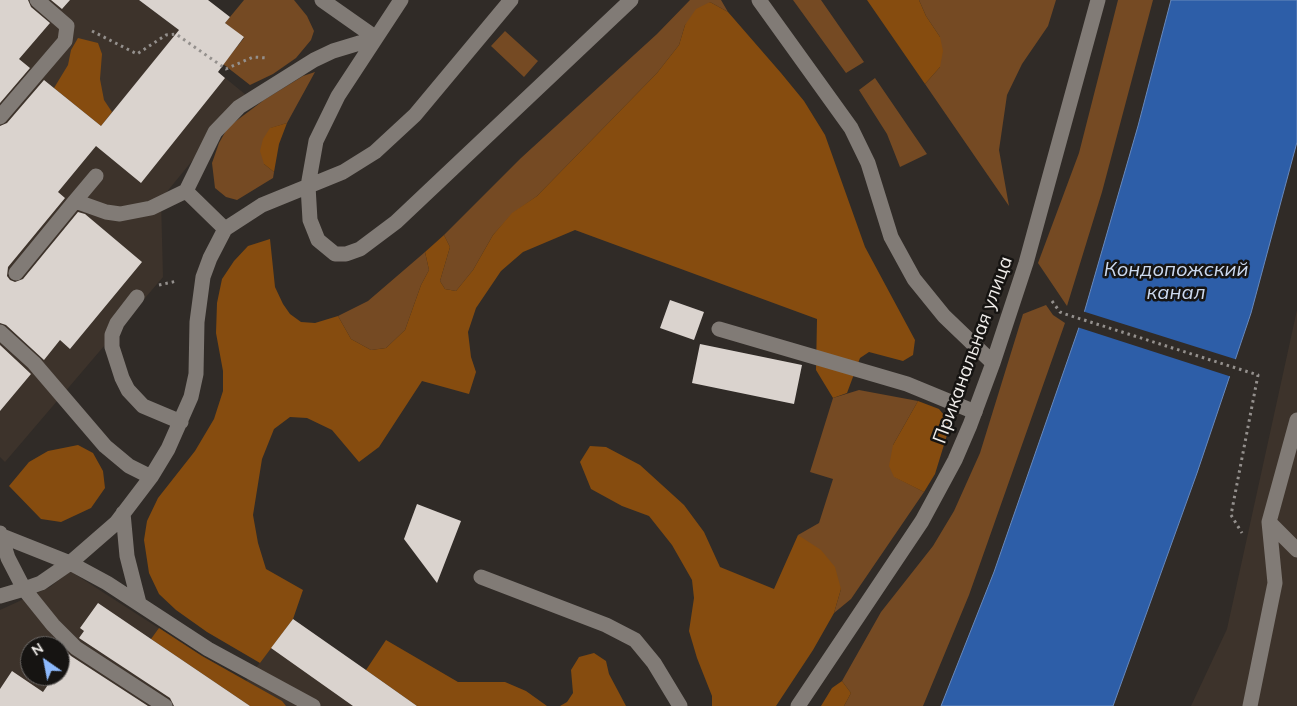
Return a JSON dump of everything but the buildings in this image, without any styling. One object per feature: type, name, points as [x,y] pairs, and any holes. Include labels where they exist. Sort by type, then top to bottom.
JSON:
[{"type":"street","points":[[0,117],[65,41],[67,26],[37,0]]},
{"type":"street","points":[[401,0],[338,96],[316,141],[308,186],[310,220],[318,240],[335,254],[346,254],[360,249],[409,210],[631,0]]},
{"type":"street","points":[[0,596],[41,583],[70,563],[123,514],[151,478],[181,422],[191,396],[196,374],[197,322],[203,277],[225,228],[262,205],[356,164],[393,136],[439,89],[511,0]]},
{"type":"street","points":[[759,0],[851,128],[868,163],[891,237],[914,279],[944,316],[993,363]]},
{"type":"street","name":"Приканальная улица","points":[[798,706],[922,521],[955,460],[993,363],[1028,253],[1098,0]]},
{"type":"street","points":[[330,2],[376,38]]},
{"type":"street","points":[[75,200],[106,212],[120,214],[151,208],[186,191],[206,148],[226,119],[239,108],[296,70],[333,51],[376,38]]},
{"type":"street","points":[[16,272],[96,176]]},
{"type":"street","points":[[186,191],[225,228]]},
{"type":"street","points":[[137,297],[117,323],[112,335],[112,347],[122,378],[128,390],[143,406],[181,422]]},
{"type":"street","points":[[719,329],[900,382],[975,412]]},
{"type":"street","points":[[0,332],[34,363],[105,446],[129,466],[151,478]]},
{"type":"street","points":[[1250,706],[1275,583],[1269,522],[1297,420]]},
{"type":"street","points":[[123,514],[127,556],[139,603]]},
{"type":"street","points":[[1269,522],[1297,550]]},
{"type":"street","points":[[1,535],[70,563],[139,603],[208,649],[313,706]]},
{"type":"street","points":[[1,535],[8,558],[24,589],[53,625],[76,648],[165,706]]},
{"type":"street","points":[[481,577],[606,625],[635,640],[654,663],[680,706]]},
{"type":"path","points":[[67,26],[99,34],[136,54],[146,50],[171,33],[181,36],[226,69],[253,56],[262,56],[296,70]]},
{"type":"path","points":[[137,297],[153,286],[203,277]]},
{"type":"path","points":[[1052,301],[1060,312],[1075,318],[1252,374]]},
{"type":"shaded area","points":[[0,0],[139,0],[179,30],[174,36],[246,95],[161,199],[163,277],[5,462],[0,457]]},
{"type":"shaded area","points":[[244,0],[294,0],[307,16],[314,31],[311,40],[296,58],[273,74],[250,85],[223,64],[244,38],[225,23]]},
{"type":"shaded area","points":[[690,0],[721,0],[728,12],[710,2],[685,25],[679,45],[657,73],[537,196],[512,214],[493,235],[473,270],[456,291],[445,289],[440,281],[450,247],[444,235],[521,158],[657,34]]},
{"type":"shaded area","points":[[793,0],[821,0],[864,62],[846,73]]},
{"type":"shaded area","points":[[867,0],[919,0],[926,16],[940,37],[943,51],[940,67],[925,84]]},
{"type":"shaded area","points":[[919,0],[1056,0],[1048,26],[1022,64],[1007,95],[999,150],[1009,206],[925,84],[940,67],[940,37],[926,16]]},
{"type":"shaded area","points":[[1118,0],[1153,0],[1102,192],[1067,306],[1038,263],[1079,153]]},
{"type":"shaded area","points":[[710,2],[728,12],[781,73],[804,101],[825,135],[865,247],[915,340],[913,355],[903,361],[869,352],[860,358],[847,393],[833,398],[816,370],[817,319],[575,230],[523,252],[501,271],[476,308],[468,332],[471,357],[476,372],[469,394],[422,381],[379,447],[359,462],[332,430],[307,418],[290,417],[274,429],[262,459],[253,515],[258,543],[266,569],[303,590],[293,619],[260,663],[207,632],[176,610],[159,594],[149,573],[144,540],[147,521],[158,498],[195,451],[214,419],[223,391],[223,371],[216,333],[217,303],[222,279],[234,261],[248,246],[270,239],[275,287],[290,314],[301,322],[315,323],[338,316],[351,339],[371,350],[386,348],[405,330],[421,285],[429,270],[425,252],[444,235],[450,247],[440,281],[445,289],[456,291],[473,270],[493,235],[512,213],[537,196],[657,73],[679,45],[685,25],[696,9]]},
{"type":"shaded area","points":[[505,31],[538,61],[524,77],[491,46]]},
{"type":"shaded area","points":[[78,38],[98,43],[102,54],[100,79],[104,100],[112,112],[101,126],[54,88],[68,65],[71,50]]},
{"type":"shaded area","points":[[315,72],[287,123],[271,128],[264,164],[274,172],[273,178],[237,200],[226,197],[215,188],[212,163],[219,143],[228,127],[264,100],[303,76]]},
{"type":"shaded area","points":[[875,78],[927,154],[900,167],[887,134],[859,90]]},
{"type":"shaded area","points":[[287,123],[279,144],[274,172],[264,164],[260,151],[263,139],[270,128]]},
{"type":"shaded area","points":[[425,252],[429,270],[421,285],[405,330],[386,348],[371,350],[351,339],[338,316],[368,301]]},
{"type":"shaded area","points":[[1046,305],[1053,315],[1065,323],[969,595],[923,706],[844,706],[851,693],[842,681],[881,612],[933,546],[954,511],[980,453],[1023,314]]},
{"type":"shaded area","points":[[1297,310],[1297,706],[1191,706],[1227,629]]},
{"type":"shaded area","points":[[859,390],[918,401],[893,445],[895,477],[924,492],[851,599],[834,613],[841,589],[798,535],[819,523],[833,479],[810,472],[833,398]]},
{"type":"shaded area","points":[[918,401],[939,409],[948,420],[947,435],[935,474],[924,492],[894,477],[889,466],[893,445]]},
{"type":"shaded area","points":[[78,445],[93,453],[103,471],[105,488],[91,508],[61,522],[41,519],[9,486],[29,462],[48,451]]},
{"type":"shaded area","points":[[590,446],[606,447],[640,465],[684,505],[704,532],[720,567],[774,589],[798,535],[821,550],[835,567],[841,589],[834,613],[813,650],[776,706],[712,706],[712,696],[689,631],[694,598],[692,580],[672,545],[649,516],[622,506],[591,489],[580,462]]},
{"type":"shaded area","points":[[70,571],[202,656],[246,681],[293,619],[417,706],[0,706],[0,610],[50,587]]},
{"type":"shaded area","points":[[159,628],[202,656],[282,701],[286,706],[250,706],[151,639]]},
{"type":"shaded area","points":[[386,640],[458,682],[505,682],[526,691],[547,706],[417,706],[366,670]]},
{"type":"shaded area","points":[[594,653],[606,661],[609,674],[626,706],[560,706],[567,702],[573,693],[571,670],[579,657]]},
{"type":"shaded area","points":[[842,681],[851,693],[844,706],[821,706],[832,688]]},
{"type":"water","name":"Кондопожский канал","points":[[1171,0],[1297,0],[1297,142],[1251,313],[1197,473],[1113,706],[941,706],[994,572],[1084,313],[1138,126]]},
{"type":"pier","points":[[1082,311],[1238,360],[1232,377],[1077,327]]}]
